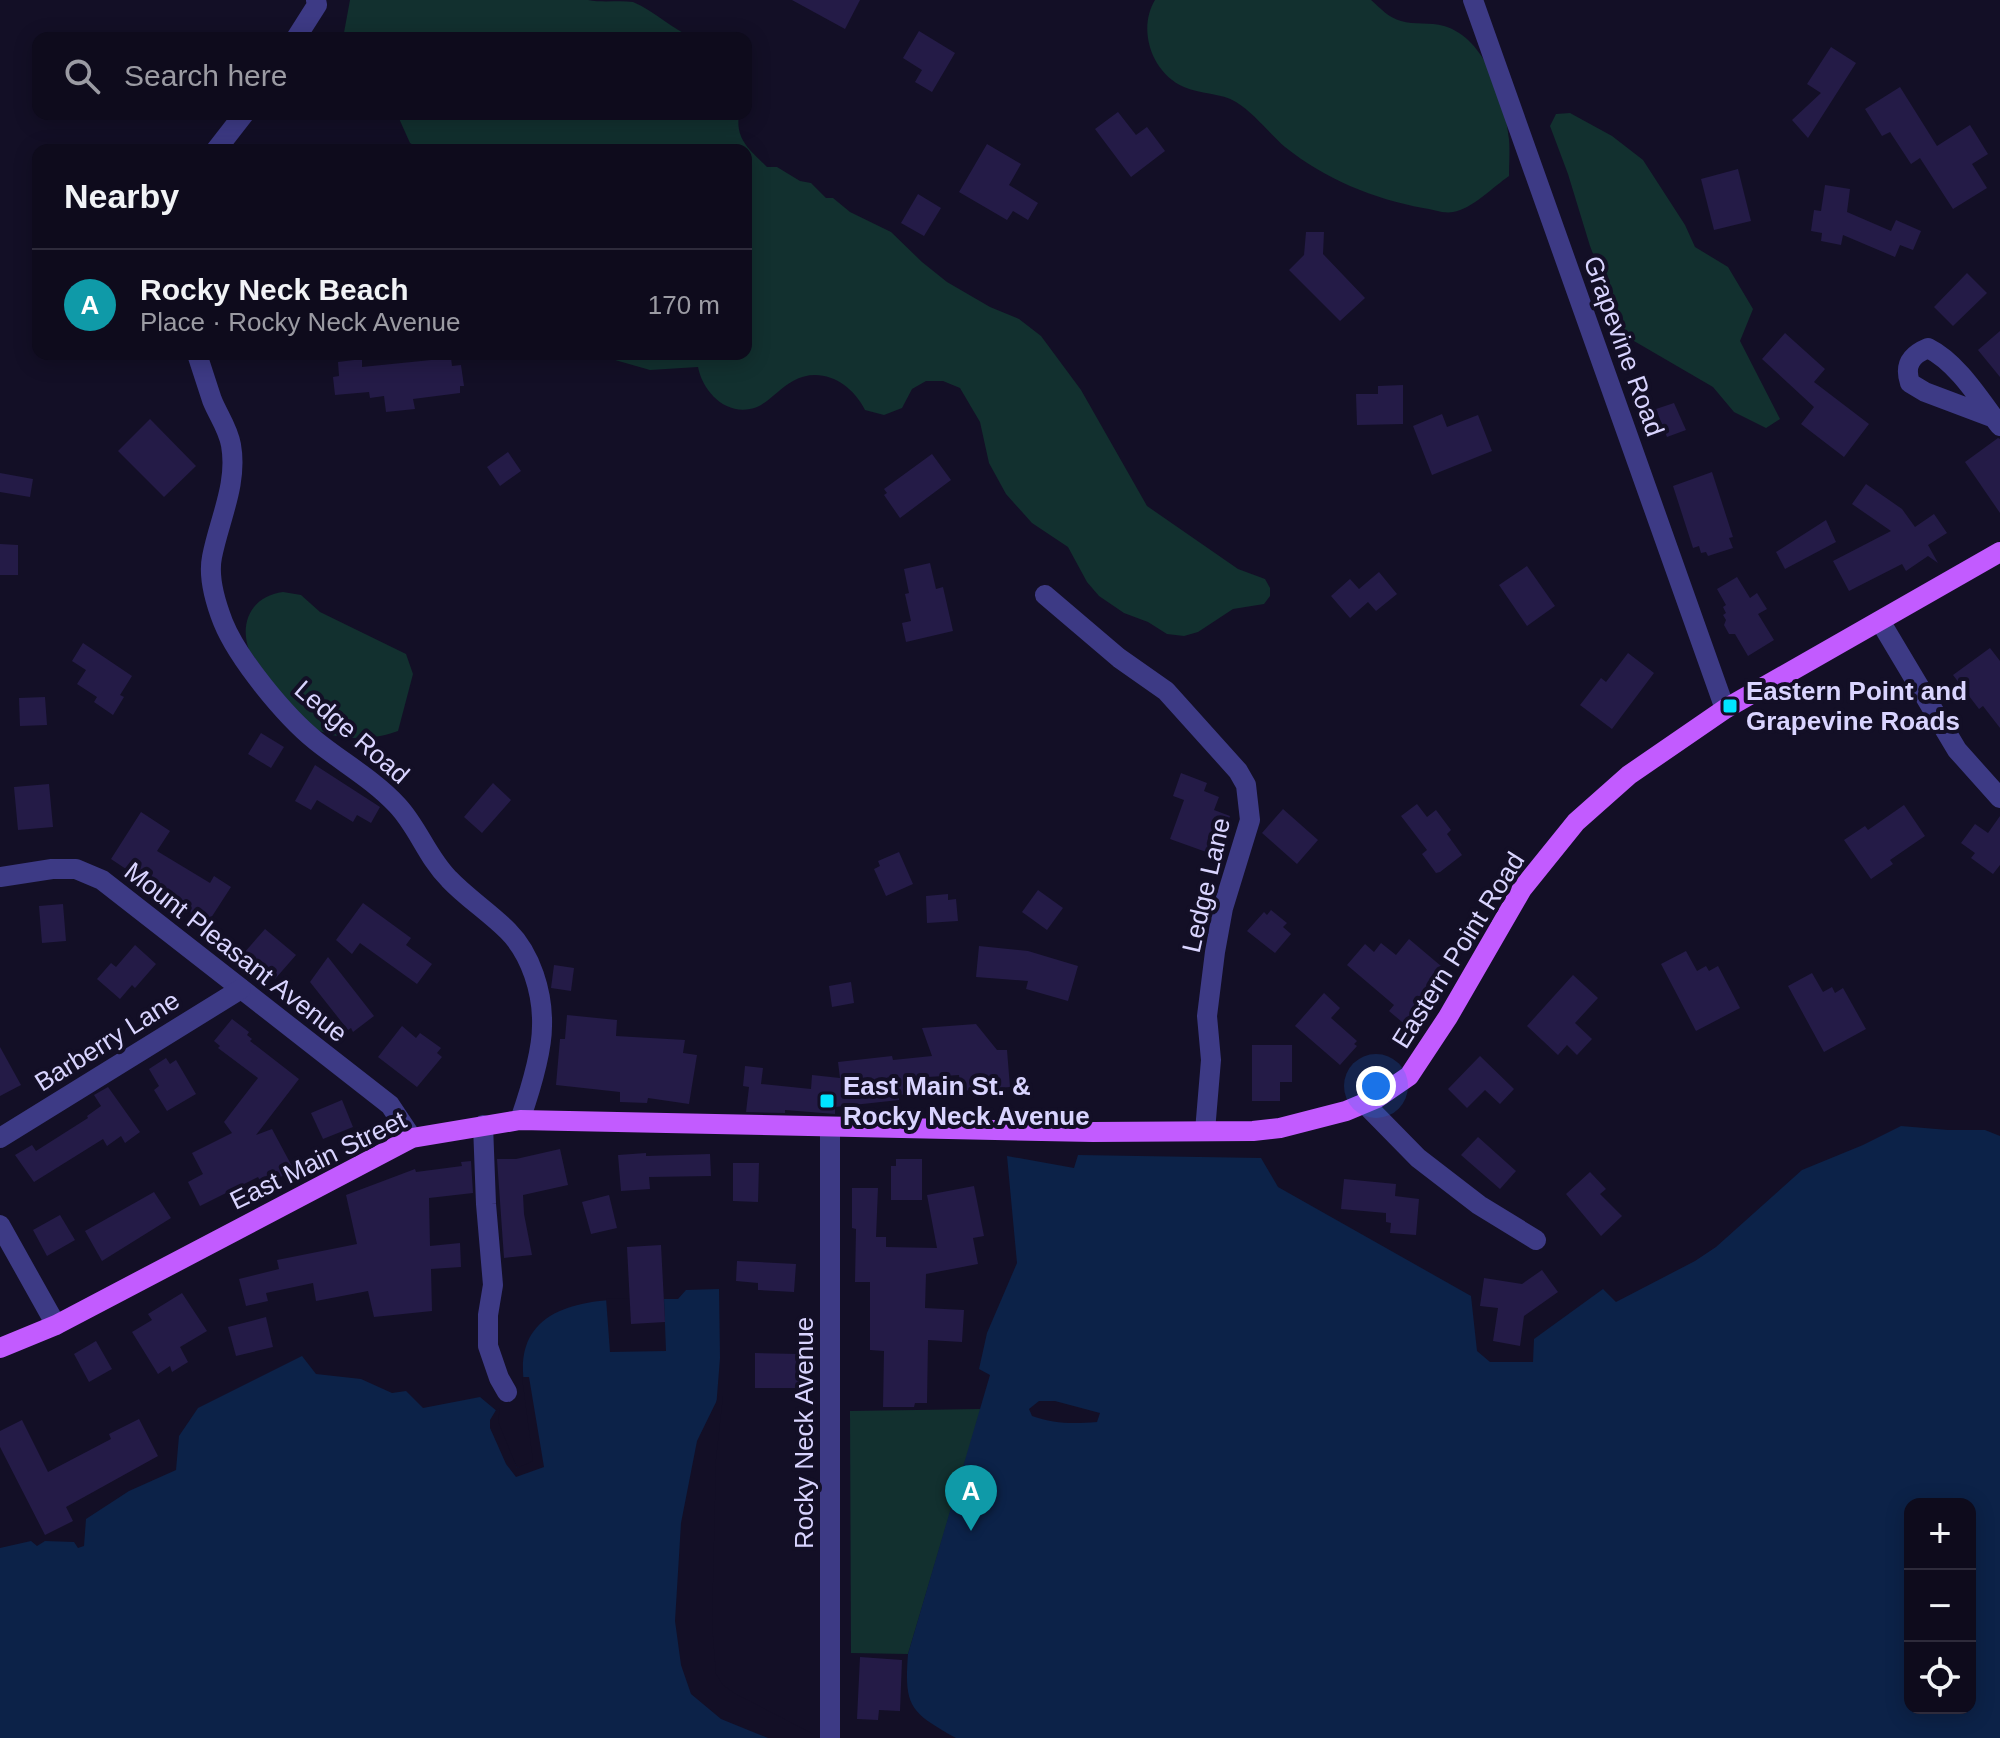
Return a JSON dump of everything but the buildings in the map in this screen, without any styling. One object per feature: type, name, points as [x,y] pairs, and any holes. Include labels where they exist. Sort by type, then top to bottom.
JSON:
[{"type":"main road","name":"Eastern Point Road","points":[[830,1127],[1093,1132],[1280,1128],[1346,1111],[1377,1098],[1409,1076],[1448,1017],[1522,889],[1576,822],[1629,775],[1725,709],[2000,552]]},
{"type":"main road","name":"East Main Street","points":[[0,1348],[56,1325],[412,1138],[520,1120],[830,1127]]},
{"type":"street","points":[[300,32],[317,5],[316,0]]},
{"type":"street","name":"Grapevine Road","points":[[1473,0],[1725,709]]},
{"type":"street","points":[[221,144],[239,120]]},
{"type":"street","name":"Ledge Road","points":[[199,360],[231,445],[232,474],[226,514],[211,559],[213,587],[224,624],[258,679],[286,711],[313,738],[395,803],[411,821],[433,861],[446,876],[509,932],[523,950],[540,997],[543,1027],[520,1120]]},
{"type":"street","name":"Ledge Lane","points":[[1045,595],[1119,658],[1166,691],[1238,771],[1246,785],[1250,820],[1223,908],[1207,1016],[1211,1060],[1205,1131]]},
{"type":"street","points":[[1880,621],[1957,750],[2000,798]]},
{"type":"street","name":"Mount Pleasant Avenue","points":[[0,877],[52,869],[76,869],[102,880],[390,1105],[412,1138]]},
{"type":"street","name":"Barberry Lane","points":[[0,1138],[241,989]]},
{"type":"street","points":[[1364,1103],[1418,1158],[1479,1205],[1536,1240]]},
{"type":"street","points":[[483,1125],[493,1285],[488,1315],[488,1346],[507,1392]]},
{"type":"street","name":"Rocky Neck Avenue","points":[[830,1127],[830,1738]]},
{"type":"street","points":[[0,1225],[56,1325]]},
{"type":"green space","points":[[350,0],[588,0],[633,2],[682,32],[344,32]]},
{"type":"green space","points":[[1155,0],[1371,0],[1397,20],[1444,26],[1459,33],[1482,57],[1498,89],[1507,123],[1509,176],[1475,202],[1449,212],[1386,199],[1333,178],[1285,147],[1236,102],[1184,87],[1163,72],[1148,37],[1147,24]]},
{"type":"green space","points":[[1570,113],[1612,136],[1643,160],[1685,225],[1695,247],[1728,267],[1753,309],[1740,341],[1780,419],[1766,428],[1734,412],[1713,387],[1634,341],[1621,325],[1590,246],[1550,126],[1556,114]]},
{"type":"green space","points":[[400,120],[738,120],[739,131],[746,144],[412,144]]},
{"type":"green space","points":[[752,152],[767,167],[777,167],[800,181],[811,183],[826,198],[833,198],[850,212],[891,232],[947,282],[990,307],[1019,319],[1041,336],[1081,390],[1147,506],[1238,569],[1265,579],[1270,596],[1264,604],[1233,609],[1198,632],[1184,636],[1167,634],[1148,622],[1124,613],[1099,596],[1087,582],[1068,547],[1032,523],[1006,494],[989,463],[980,422],[960,388],[943,381],[926,381],[912,389],[902,408],[884,415],[865,410],[852,392],[835,379],[814,375],[793,381],[757,407],[746,410],[718,401],[705,386],[698,367],[650,370],[615,360],[752,360]]},
{"type":"green space","points":[[272,594],[301,595],[320,612],[406,654],[413,674],[398,731],[359,738],[332,735],[307,724],[290,709],[249,650],[246,640],[247,620],[256,605]]},
{"type":"green space","points":[[981,1409],[908,1654],[851,1653],[850,1411]]},
{"type":"water","points":[[1901,1126],[1985,1130],[2000,1136],[2000,1738],[956,1738],[929,1721],[913,1706],[907,1686],[908,1654],[990,1375],[979,1369],[987,1333],[1017,1263],[1007,1156],[1074,1168],[1078,1155],[1261,1158],[1278,1187],[1471,1296],[1477,1351],[1490,1362],[1533,1362],[1534,1339],[1603,1289],[1616,1302],[1695,1261],[1716,1247],[1802,1170]],"holes":[[[1039,1401],[1055,1401],[1100,1413],[1097,1422],[1048,1421],[1032,1416],[1029,1409]]]},
{"type":"water","points":[[719,1289],[720,1358],[712,1459],[708,1658],[720,1687],[812,1738],[0,1738],[0,1548],[31,1541],[37,1546],[45,1541],[74,1542],[78,1548],[84,1546],[86,1519],[129,1491],[176,1470],[179,1436],[198,1408],[302,1356],[316,1374],[361,1379],[392,1393],[406,1391],[423,1408],[480,1397],[498,1412],[494,1420],[517,1468],[537,1463],[523,1372],[527,1345],[538,1326],[556,1313],[578,1305],[604,1300],[678,1299],[686,1290]]},
{"type":"pier","points":[[606,1298],[664,1299],[666,1351],[610,1352]]},
{"type":"pier","points":[[522,1377],[529,1377],[544,1467],[516,1477],[506,1464],[490,1428],[490,1420],[500,1408],[498,1421],[517,1468],[533,1461]]},
{"type":"pier","points":[[719,1396],[723,1396],[716,1459],[712,1624],[716,1674],[723,1685],[734,1693],[813,1734],[813,1738],[768,1738],[721,1719],[691,1694],[681,1665],[675,1621],[681,1523],[697,1441]]},
{"type":"place","name":"Eastern Point and Grapevine Roads","points":[[1730,706]]},
{"type":"place","name":"East Main St. & Rocky Neck Avenue","points":[[827,1101]]},
{"type":"place","name":"Rocky Neck Beach","points":[[971,1531]]}]
